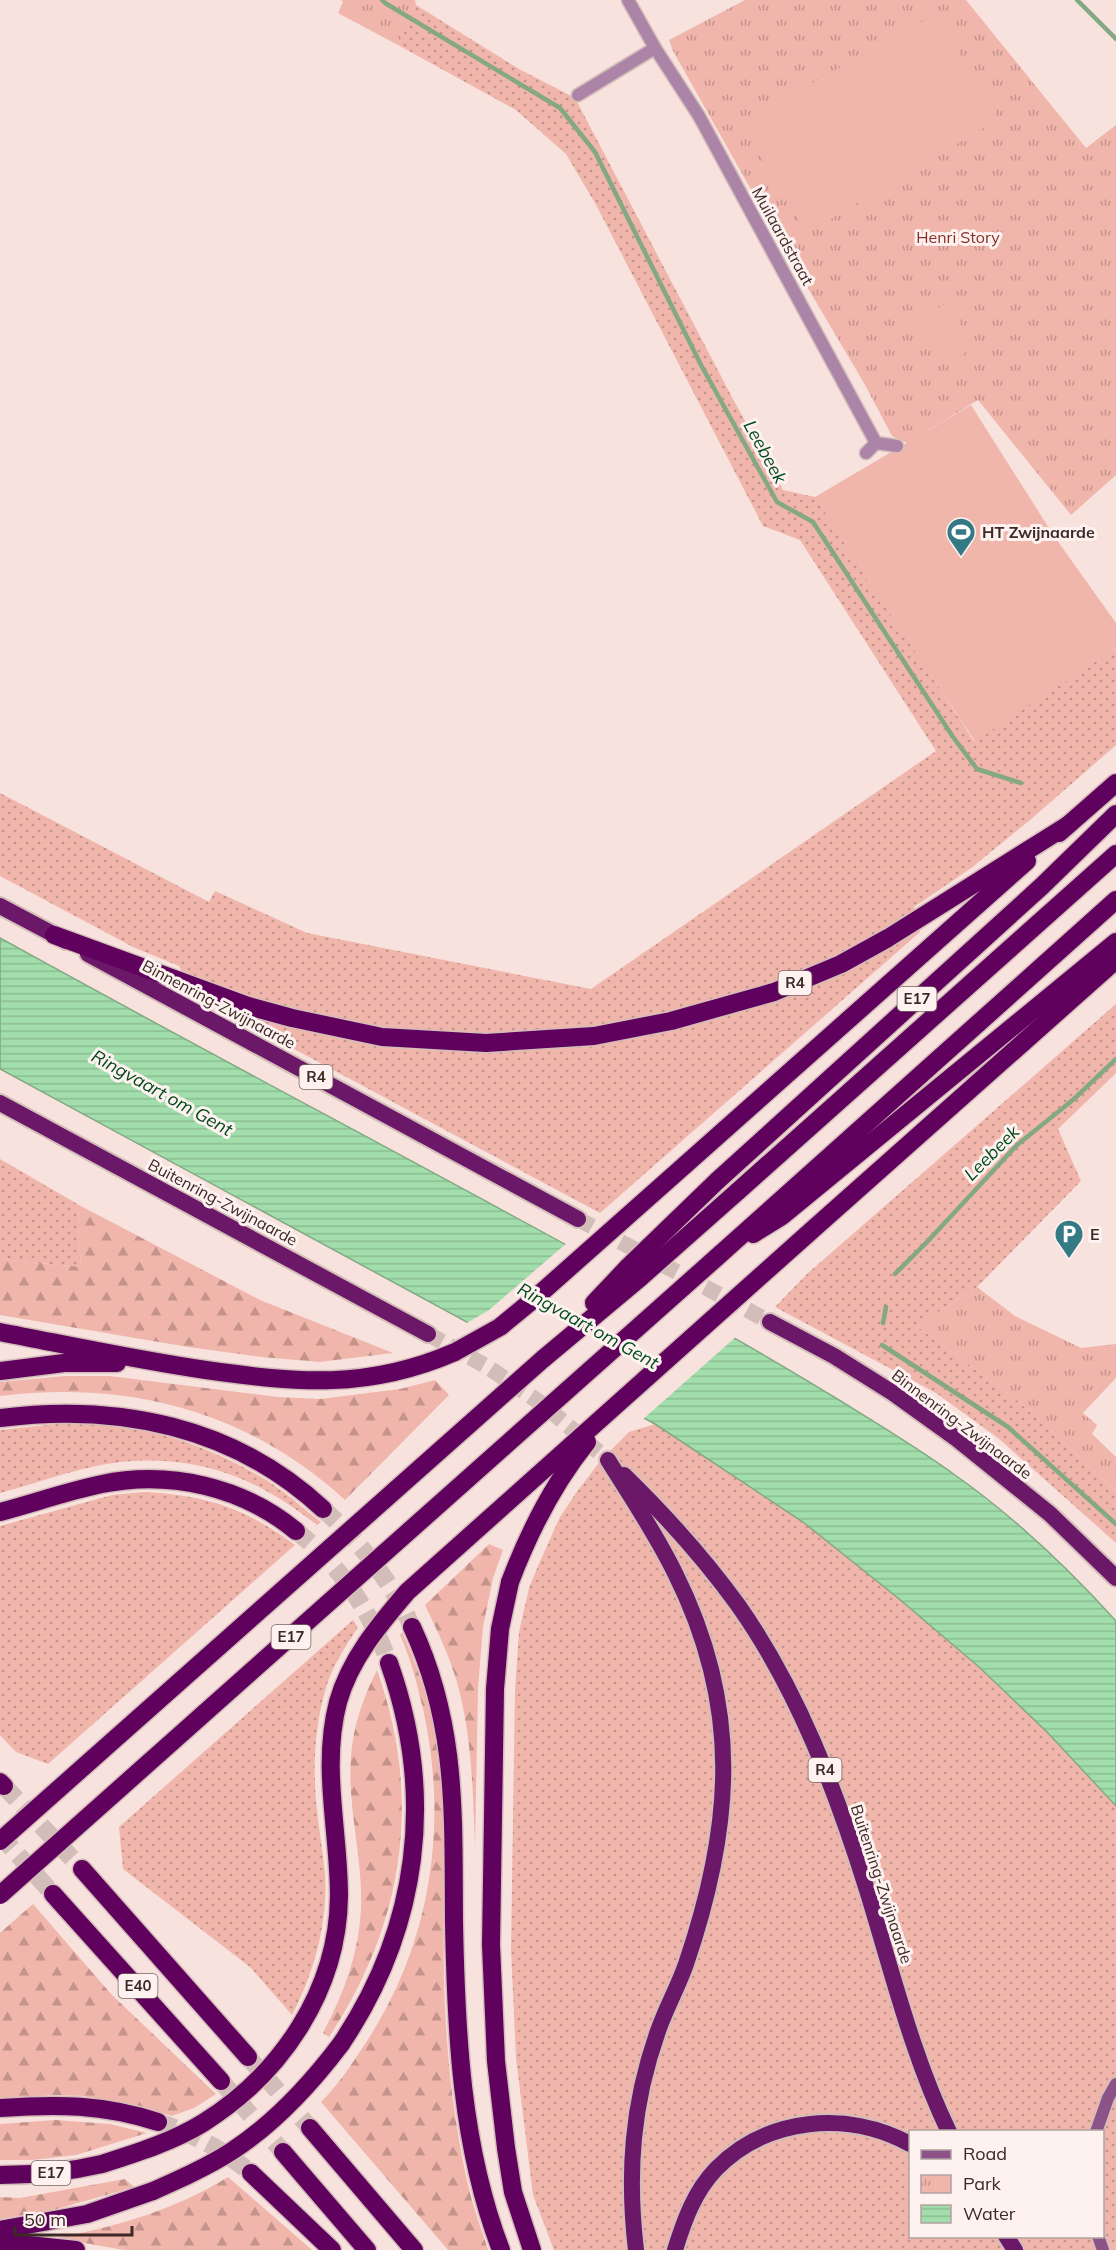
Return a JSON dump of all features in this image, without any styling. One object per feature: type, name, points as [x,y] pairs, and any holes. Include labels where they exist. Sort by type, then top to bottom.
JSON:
[{"type":"highway","name":"E17","points":[[155,1363],[278,1380],[320,1381],[397,1372],[429,1363],[455,1352],[508,1320],[1116,783]]},
{"type":"highway","name":"E17","points":[[543,1359],[628,1267],[717,1181],[1042,886],[1116,814]]},
{"type":"highway","name":"R4","points":[[54,935],[248,1006],[382,1037],[486,1042],[556,1039],[624,1031],[671,1021],[774,992],[841,964],[888,938],[1068,825]]},
{"type":"highway","name":"E17","points":[[0,1841],[543,1359],[641,1277],[1116,854]]},
{"type":"highway","name":"E17","points":[[776,1212],[1116,900]]},
{"type":"highway","name":"Binnenring-Zwijnaarde","points":[[0,906],[578,1219]]},
{"type":"highway","name":"E17","points":[[0,1895],[716,1258],[1116,942]]},
{"type":"highway","name":"E17","points":[[0,2175],[33,2175],[79,2170],[153,2147],[201,2124],[231,2103],[259,2078],[284,2050],[317,1997],[333,1948],[339,1896],[330,1767],[338,1702],[349,1674],[365,1644],[407,1592],[1116,960]]},
{"type":"highway","name":"Buitenring-Zwijnaarde","points":[[0,1103],[428,1334]]},
{"type":"highway","name":"Binnenring-Zwijnaarde","points":[[770,1322],[834,1356],[893,1393],[957,1439],[1050,1514],[1116,1578]]},
{"type":"highway","points":[[0,1332],[155,1363]]},
{"type":"highway","points":[[0,1371],[64,1363],[155,1363]]},
{"type":"highway","points":[[532,2250],[513,2192],[496,2061],[491,1945],[495,1689],[500,1629],[510,1582],[522,1551],[548,1499],[575,1457],[627,1395]]},
{"type":"highway","points":[[0,1418],[63,1412],[101,1413],[139,1418],[177,1427],[248,1456],[281,1476],[323,1509]]},
{"type":"highway","name":"Buitenring-Zwijnaarde","points":[[636,2250],[631,2157],[636,2114],[658,2031],[700,1924],[716,1859],[724,1780],[723,1736],[707,1652],[697,1623],[675,1572],[608,1460],[664,1514],[701,1557],[739,1607],[772,1661],[804,1722],[833,1789],[867,1889],[918,2058],[948,2130]]},
{"type":"highway","points":[[0,1512],[102,1484],[133,1479],[163,1479],[214,1487],[244,1498],[279,1516],[296,1531]]},
{"type":"highway","points":[[412,1627],[436,1688],[445,1725],[451,1770],[456,1982],[461,2070],[481,2188],[501,2250]]},
{"type":"highway","points":[[0,2230],[87,2214],[153,2191],[193,2173],[232,2151],[270,2122],[304,2089],[341,2044],[372,1993],[387,1961],[404,1906],[413,1860],[416,1814],[412,1755],[399,1694],[389,1663]]},
{"type":"highway","name":"E40","points":[[82,1869],[249,2057]]},
{"type":"highway","name":"E40","points":[[54,1894],[221,2081]]},
{"type":"highway","points":[[0,2108],[55,2104],[84,2106],[112,2109],[158,2122]]},
{"type":"highway","points":[[675,2250],[684,2220],[698,2193],[716,2169],[741,2149],[767,2135],[794,2126],[826,2122],[862,2125],[909,2144]]},
{"type":"highway","points":[[310,2128],[414,2250]]},
{"type":"highway","points":[[284,2152],[367,2250]]},
{"type":"highway","points":[[251,2173],[332,2250]]},
{"type":"highway","points":[[0,2242],[76,2250]]},
{"type":"main road","points":[[1097,2130],[1108,2098],[1116,2085]]},
{"type":"street","name":"Muilaardstraat","points":[[628,0],[655,48],[699,116],[876,443]]},
{"type":"street","points":[[578,95],[655,48]]},
{"type":"street","points":[[866,453],[876,443],[897,446]]},
{"type":"green space","points":[[341,0],[415,0],[416,5],[398,45],[338,13],[343,2]]},
{"type":"green space","name":"Henri Story","points":[[745,0],[966,0],[1086,148],[1116,125],[1116,475],[1071,515],[978,400],[907,443],[892,436],[864,383],[784,248],[673,51],[669,40]]},
{"type":"green space","points":[[416,5],[519,69],[575,98],[783,490],[815,497],[974,741],[1116,648],[1116,745],[970,869],[914,907],[920,932],[600,1213],[195,996],[179,966],[135,948],[0,876],[0,793],[209,902],[215,891],[307,933],[591,989],[936,751],[800,540],[763,526],[595,203],[566,154],[516,110],[398,45]]},
{"type":"green space","points":[[935,14],[999,119],[807,233],[741,123]]},
{"type":"green space","points":[[946,303],[975,346],[948,364],[944,363],[918,324],[920,320]]},
{"type":"green space","name":"HT Zwijnaarde","points":[[971,405],[1054,536],[1116,623],[1116,648],[975,741],[867,580],[815,497]]},
{"type":"green space","points":[[1116,1004],[1116,1073],[1058,1129],[1081,1181],[977,1287],[917,1326],[1018,1401],[1116,1491],[1116,1543],[998,1438],[936,1393],[775,1307],[807,1274]]},
{"type":"green space","points":[[0,1159],[79,1205],[81,1267],[0,1259]]},
{"type":"green space","points":[[79,1205],[260,1300],[393,1353],[319,1362],[262,1357],[188,1347],[0,1315],[0,1259],[81,1267]]},
{"type":"green space","points":[[977,1287],[1015,1316],[1081,1348],[1116,1344],[1116,1378],[1083,1413],[1097,1425],[1092,1434],[1116,1457],[1116,1491],[1018,1401],[917,1326]]},
{"type":"green space","points":[[65,1376],[110,1376],[278,1397],[320,1399],[400,1389],[435,1380],[449,1395],[345,1500],[307,1469],[268,1444],[227,1424],[184,1409],[140,1398],[95,1393],[48,1392],[0,1396],[0,1382]]},
{"type":"green space","points":[[65,1423],[137,1429],[198,1447],[232,1461],[263,1478],[321,1522],[317,1525],[295,1508],[249,1482],[201,1466],[176,1462],[149,1460],[106,1464],[0,1493],[0,1430]]},
{"type":"green space","points":[[655,1424],[803,1522],[979,1667],[1048,1733],[1116,1806],[1116,2250],[554,2250],[533,2195],[516,2058],[511,1949],[515,1690],[519,1632],[529,1588],[560,1517],[601,1460],[629,1432]]},
{"type":"green space","points":[[144,1492],[186,1496],[224,1506],[259,1522],[295,1545],[48,1764],[16,1752],[0,1735],[0,1526],[112,1495]]},
{"type":"green space","points":[[489,1544],[503,1550],[493,1578],[483,1627],[478,1688],[475,1847],[471,1764],[462,1702],[450,1662],[425,1605]]},
{"type":"green space","points":[[353,1620],[358,1627],[332,1672],[319,1716],[315,1772],[325,1874],[324,1911],[313,1965],[292,2015],[250,1967],[123,1869],[119,1827]]},
{"type":"green space","points":[[402,1632],[428,1703],[439,1758],[444,1854],[446,2034],[463,2163],[488,2250],[448,2250],[321,2102],[350,2067],[388,2006],[406,1966],[419,1925],[428,1883],[433,1840],[434,1796],[431,1753],[411,1662],[400,1635]]},
{"type":"green space","points":[[377,1670],[391,1718],[399,1765],[402,1813],[398,1859],[389,1905],[375,1950],[354,1994],[329,2037],[323,2033],[338,2003],[349,1972],[360,1925],[360,1870],[351,1795],[351,1757],[360,1712]]},
{"type":"green space","points":[[33,1904],[111,1994],[216,2094],[194,2108],[172,2116],[143,2107],[84,2096],[54,2095],[0,2099],[0,1933]]},
{"type":"green space","points":[[55,2120],[110,2124],[147,2133],[76,2155],[32,2160],[0,2160],[0,2124]]},
{"type":"green space","points":[[228,2177],[312,2250],[124,2250],[56,2238],[145,2215],[188,2198]]},
{"type":"green space","points":[[125,2179],[134,2187],[50,2211],[0,2219],[0,2197],[20,2198]]},
{"type":"water","name":"Ringvaart om Gent","points":[[0,938],[716,1328],[809,1381],[883,1427],[977,1491],[1040,1544],[1116,1621],[1116,1806],[1048,1733],[979,1667],[898,1598],[803,1522],[655,1424],[0,1069]]},
{"type":"pier","points":[[568,1242],[738,1335],[641,1421],[465,1324],[489,1310]]},
{"type":"waterway","name":"Leebeek","points":[[382,0],[560,108],[595,152],[701,365],[777,502],[813,522],[953,737],[977,769],[1021,783]]},
{"type":"waterway","points":[[1077,0],[1116,39]]},
{"type":"waterway","name":"Leebeek","points":[[895,1274],[1017,1145],[1074,1099],[1116,1059]]},
{"type":"waterway","points":[[883,1323],[886,1307]]},
{"type":"waterway","points":[[882,1345],[1008,1427],[1116,1524]]},
{"type":"tunnel","points":[[578,1219],[770,1322]]},
{"type":"tunnel","points":[[428,1334],[486,1366],[545,1406],[608,1460]]},
{"type":"tunnel","points":[[323,1509],[350,1535],[374,1564],[395,1594],[412,1627]]},
{"type":"tunnel","points":[[296,1531],[312,1544],[352,1590],[373,1625],[389,1663]]},
{"type":"tunnel","points":[[4,1786],[82,1869]]},
{"type":"tunnel","points":[[0,1835],[53,1894]]},
{"type":"tunnel","points":[[248,2057],[310,2128]]},
{"type":"tunnel","points":[[221,2081],[283,2152]]},
{"type":"tunnel","points":[[158,2122],[207,2143],[251,2173]]},
{"type":"place","name":"HT Zwijnaarde","points":[[961,558]]},
{"type":"place","name":"E","points":[[1069,1260]]}]
